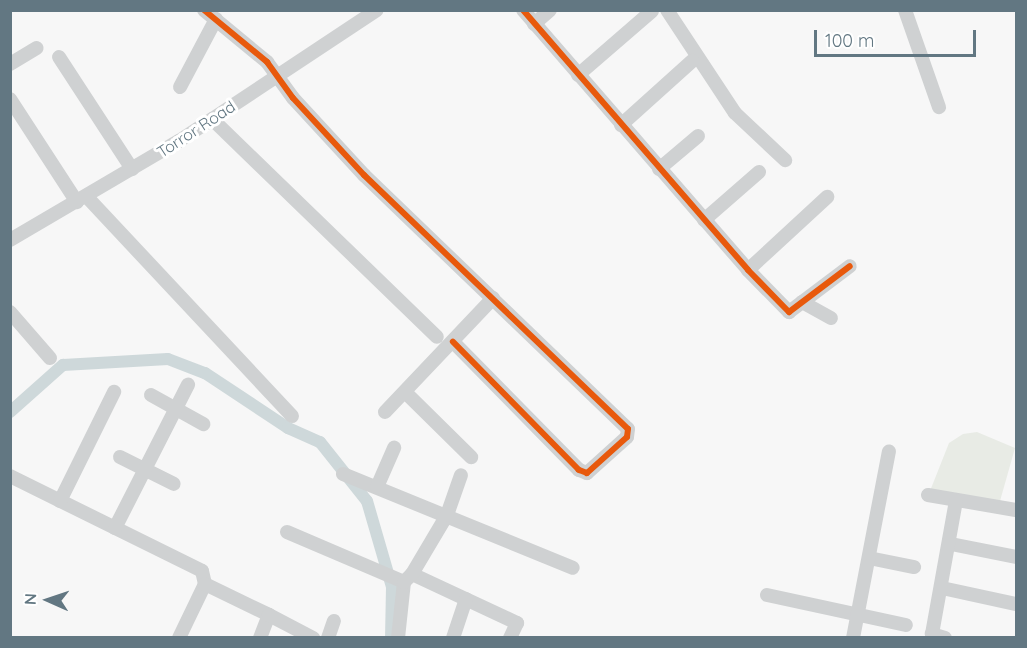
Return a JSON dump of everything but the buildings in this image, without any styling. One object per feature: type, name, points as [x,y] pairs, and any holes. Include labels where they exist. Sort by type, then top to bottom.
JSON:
[{"type":"street","name":"Torror Road","points":[[10,240],[82,199],[212,119],[377,10]]},
{"type":"street","points":[[523,10],[659,169],[748,270],[789,312],[850,266]]},
{"type":"street","points":[[534,24],[550,10]]},
{"type":"street","points":[[578,75],[652,10]]},
{"type":"street","points":[[667,10],[735,113],[785,160]]},
{"type":"street","points":[[905,10],[939,107]]},
{"type":"street","points":[[180,87],[210,15],[267,62],[276,76],[364,175],[628,429],[623,442],[587,473],[579,470],[453,342]]},
{"type":"street","points":[[10,64],[37,48]]},
{"type":"street","points":[[59,57],[132,169]]},
{"type":"street","points":[[621,125],[692,61]]},
{"type":"street","points":[[10,99],[82,199],[292,416]]},
{"type":"street","points":[[212,119],[437,337]]},
{"type":"street","points":[[659,169],[698,136]]},
{"type":"street","points":[[704,220],[759,171]]},
{"type":"street","points":[[748,270],[827,197]]},
{"type":"street","points":[[385,412],[493,298]]},
{"type":"street","points":[[802,302],[831,318]]},
{"type":"street","points":[[10,312],[50,358]]},
{"type":"street","points":[[115,528],[188,385]]},
{"type":"street","points":[[60,501],[114,392]]},
{"type":"street","points":[[405,392],[471,457]]},
{"type":"street","points":[[151,395],[203,424]]},
{"type":"street","points":[[377,487],[394,448]]},
{"type":"street","points":[[853,638],[889,451]]},
{"type":"street","points":[[120,457],[174,484]]},
{"type":"street","points":[[343,474],[573,568]]},
{"type":"street","points":[[398,638],[408,578],[447,515],[461,475]]},
{"type":"street","points":[[10,476],[202,571],[205,584],[178,638]]},
{"type":"street","points":[[928,495],[1017,510]]},
{"type":"street","points":[[936,636],[956,501]]},
{"type":"street","points":[[287,532],[466,599],[516,623],[510,638]]},
{"type":"street","points":[[951,544],[1017,557]]},
{"type":"street","points":[[869,558],[914,567]]},
{"type":"street","points":[[205,584],[313,638]]},
{"type":"street","points":[[942,588],[1017,603]]},
{"type":"street","points":[[767,595],[906,625]]},
{"type":"street","points":[[453,638],[466,599]]},
{"type":"street","points":[[260,638],[269,615]]},
{"type":"street","points":[[328,638],[334,621]]},
{"type":"shaded area","points":[[977,432],[1015,448],[1000,501],[930,491],[949,443],[963,434]]},
{"type":"waterway","points":[[10,412],[63,365],[168,359],[205,373],[288,428],[320,442],[367,501],[392,587],[391,638]]},
{"type":"cycle path","points":[[204,10],[267,62],[293,98],[364,175],[628,429],[627,437],[587,473],[579,470],[453,342]]},
{"type":"cycle path","points":[[523,10],[748,270],[789,312],[850,266]]}]
